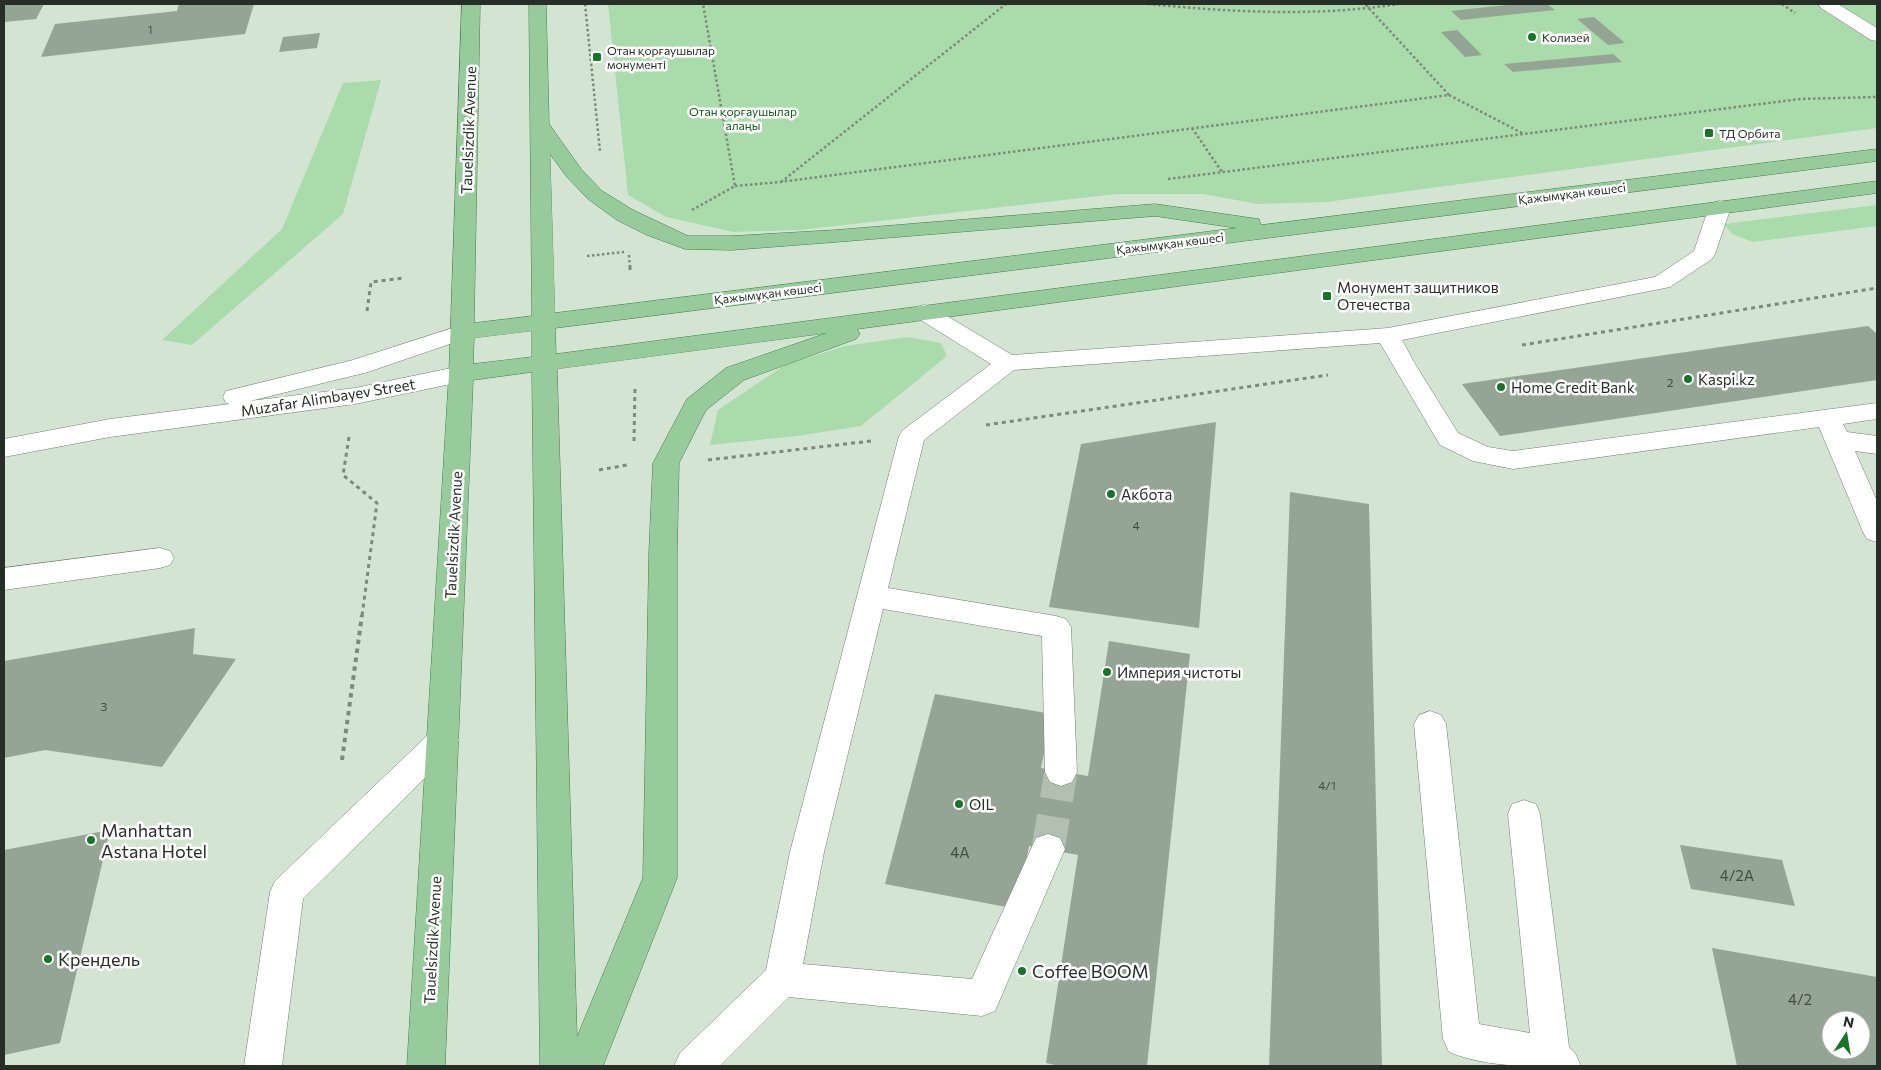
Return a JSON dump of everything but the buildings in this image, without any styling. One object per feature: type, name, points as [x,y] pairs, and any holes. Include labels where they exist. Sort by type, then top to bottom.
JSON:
[{"type":"main road","name":"Tauelsizdik Avenue","points":[[426,1066],[461,374],[471,4]]},
{"type":"main road","points":[[537,4],[542,322],[545,362],[560,1066]]},
{"type":"main road","points":[[539,124],[574,173],[595,195],[626,215],[655,230],[685,242],[732,243],[836,236],[1155,210],[1285,229]]},
{"type":"main road","name":"Қажымұқан көшесі","points":[[462,332],[1877,154]]},
{"type":"main road","points":[[545,362],[1877,187]]},
{"type":"main road","points":[[584,1066],[660,878],[663,553],[666,463],[696,405],[735,374],[913,314]]},
{"type":"main road","name":"Muzafar Alimbayev Street","points":[[461,374],[545,362]]},
{"type":"street","points":[[1827,4],[1877,36]]},
{"type":"street","points":[[913,314],[1008,363],[1388,335],[1662,282],[1704,254],[1720,207]]},
{"type":"street","name":"Muzafar Alimbayev Street","points":[[110,428],[359,366],[462,332]]},
{"type":"street","points":[[1388,335],[1403,364],[1449,439],[1482,455],[1513,460],[1833,429],[1877,411]]},
{"type":"street","points":[[692,1066],[782,979],[807,852],[912,436],[1008,363]]},
{"type":"street","name":"Muzafar Alimbayev Street","points":[[4,448],[110,428],[355,396],[461,374]]},
{"type":"street","points":[[1833,429],[1877,445]]},
{"type":"street","points":[[1833,429],[1877,532]]},
{"type":"street","points":[[4,579],[160,558]]},
{"type":"street","points":[[871,596],[1056,627],[1061,772]]},
{"type":"street","points":[[1430,724],[1462,1039],[1556,1061],[1524,814]]},
{"type":"street","points":[[263,1066],[287,892],[443,740]]},
{"type":"street","points":[[782,979],[982,998],[1048,849]]},
{"type":"path","points":[[585,4],[601,153]]},
{"type":"path","points":[[703,4],[735,186]]},
{"type":"path","points":[[780,182],[1006,4]]},
{"type":"path","points":[[1148,4],[1192,9],[1255,11],[1370,9],[1398,4]]},
{"type":"path","points":[[1365,4],[1449,95],[1524,134]]},
{"type":"path","points":[[698,212],[689,211],[735,186],[780,182],[1449,95]]},
{"type":"path","points":[[1163,179],[1800,99],[1877,98]]},
{"type":"path","points":[[1192,128],[1222,172]]},
{"type":"path","points":[[587,256],[628,252],[630,273]]},
{"type":"path","points":[[367,311],[370,282],[402,278]]},
{"type":"path","points":[[1519,345],[1877,288]]},
{"type":"path","points":[[980,426],[1334,374]]},
{"type":"path","points":[[633,464],[636,406]]},
{"type":"path","points":[[599,470],[633,464],[666,463],[912,436]]},
{"type":"path","points":[[342,760],[377,503],[343,475],[349,437]]},
{"type":"green space","name":"Отан қорғаушылар алаңы","points":[[608,4],[1877,4],[1877,128],[1326,202],[1258,204],[1203,194],[1116,194],[800,230],[733,232],[666,217],[628,195]]},
{"type":"green space","points":[[381,80],[343,214],[192,345],[162,340],[282,229],[343,83]]},
{"type":"green space","points":[[1877,205],[1877,226],[1753,242],[1732,234],[1724,224]]},
{"type":"green space","points":[[908,337],[941,343],[947,356],[861,426],[797,436],[710,445],[718,410],[785,365],[845,346]]},
{"type":"tunnel","points":[[1048,849],[1061,772]]},
{"type":"place","name":"Колизей","points":[[1532,37]]},
{"type":"place","name":"Отан қорғаушылар монументі","points":[[597,57]]},
{"type":"place","name":"ТД Орбита","points":[[1709,133]]},
{"type":"place","name":"Монумент защитников Отечества","points":[[1327,296]]},
{"type":"place","name":"Kaspi.kz","points":[[1688,379]]},
{"type":"place","name":"Home Credit Bank","points":[[1501,387]]},
{"type":"place","name":"Акбота","points":[[1111,494]]},
{"type":"place","name":"Империя чистоты","points":[[1107,672]]},
{"type":"place","name":"OIL","points":[[959,804]]},
{"type":"place","name":"Manhattan Astana Hotel","points":[[91,840]]},
{"type":"place","name":"Крендель","points":[[48,959]]},
{"type":"place","name":"Coffee BOOM","points":[[1022,971]]}]
